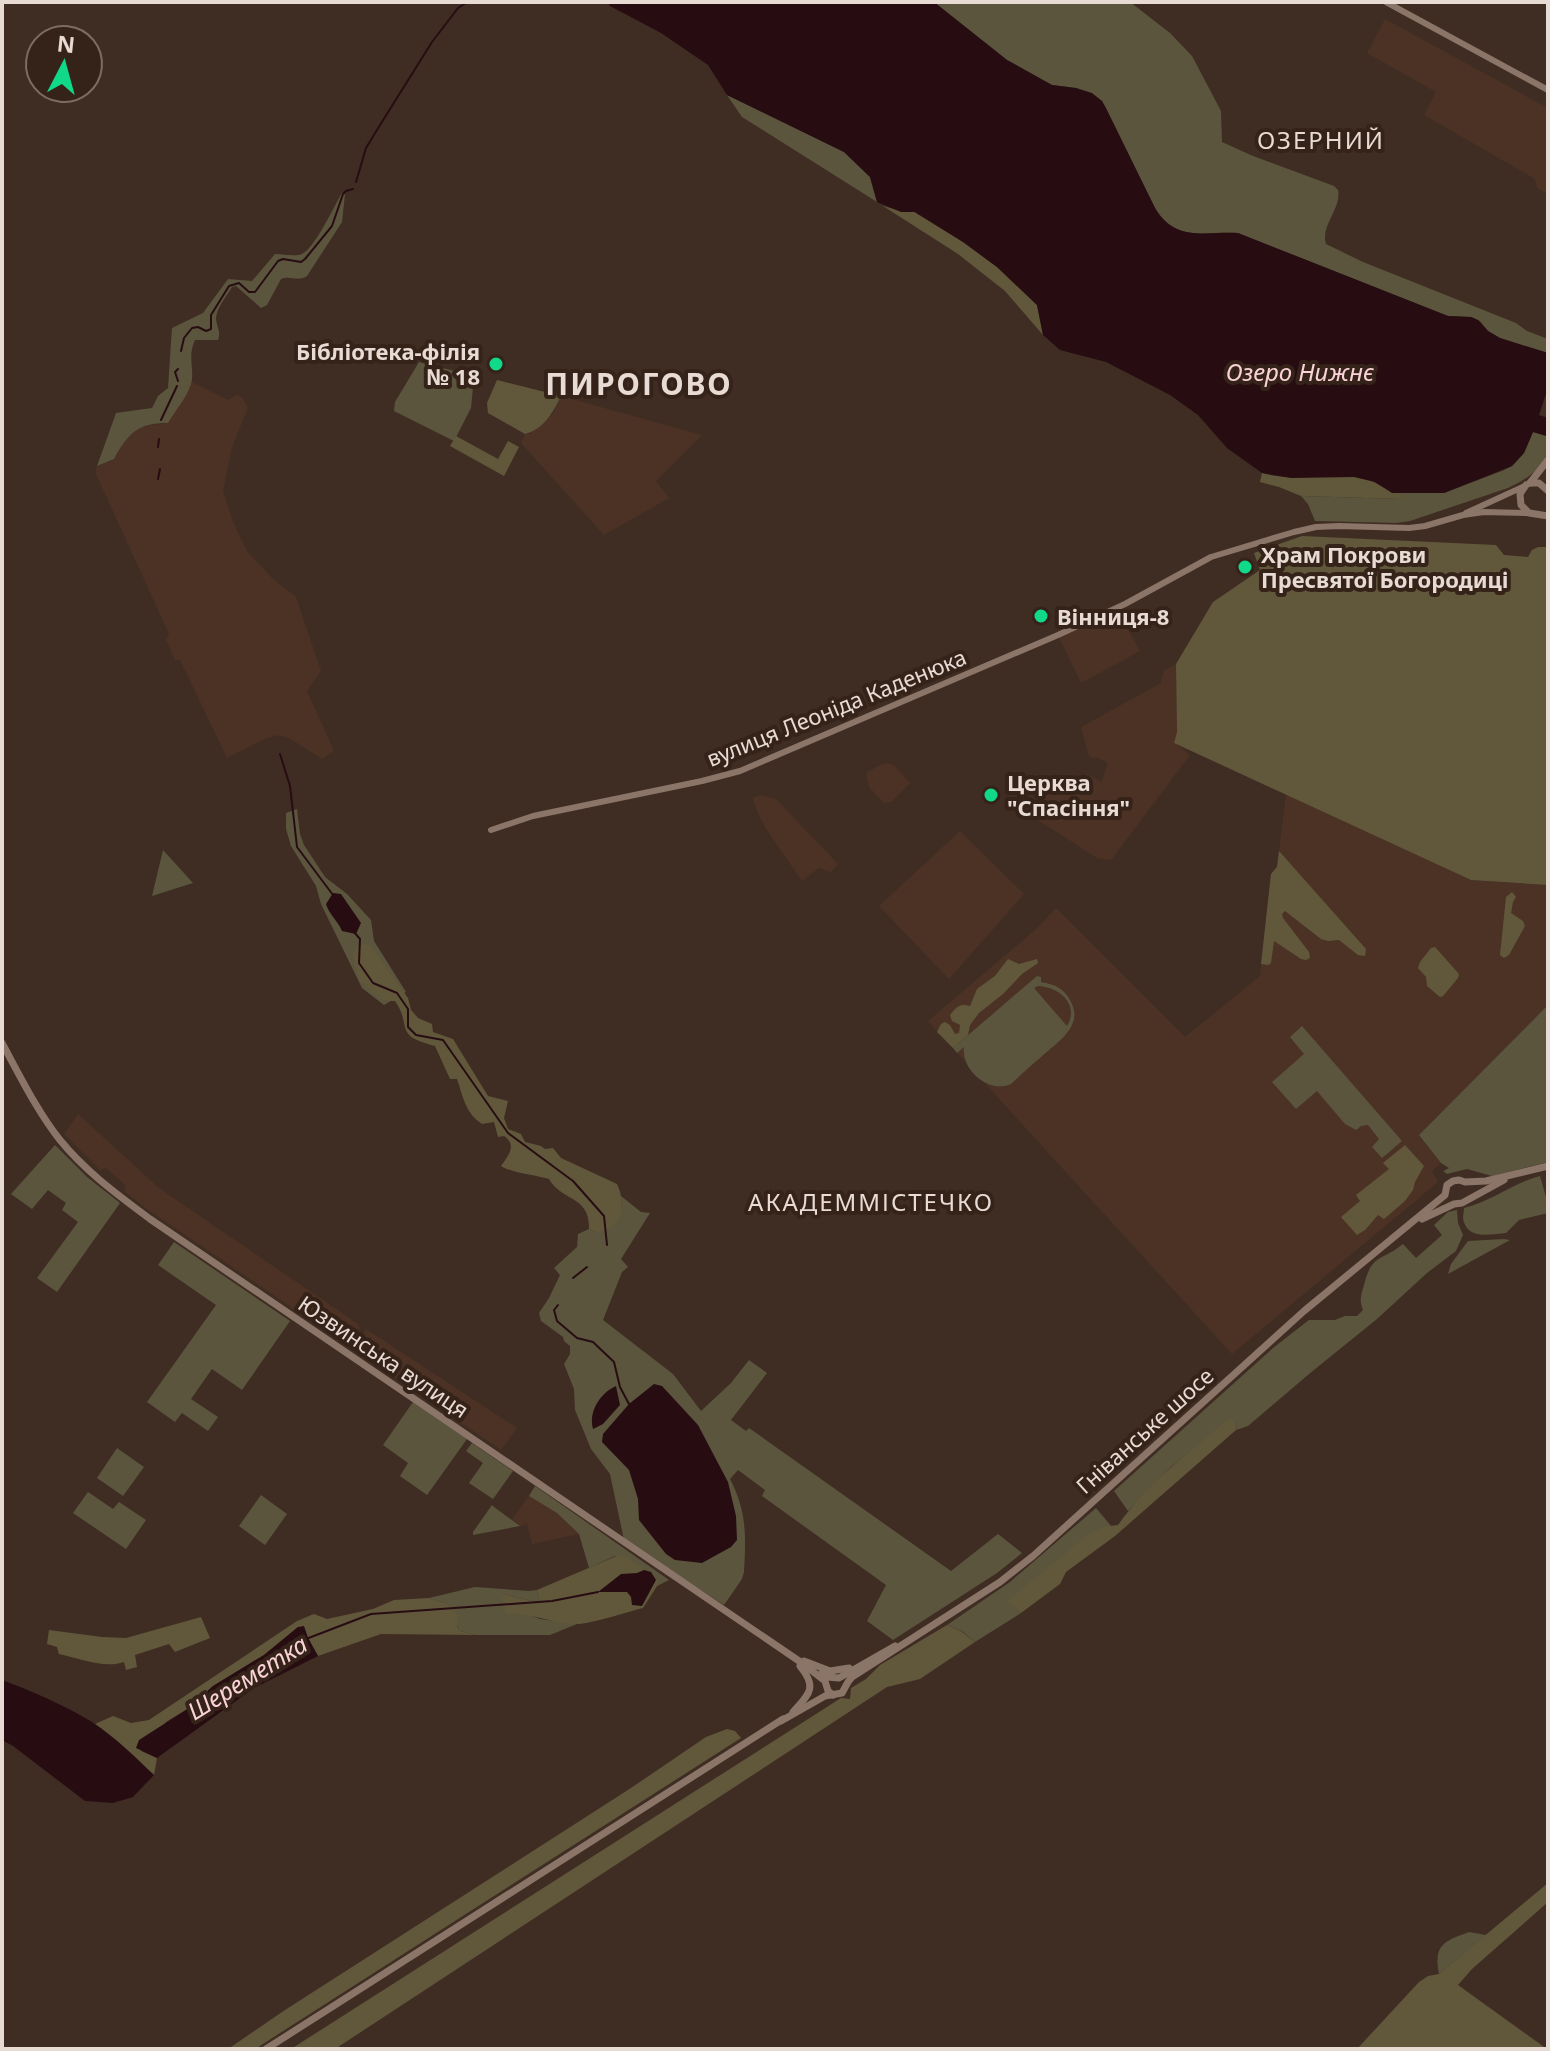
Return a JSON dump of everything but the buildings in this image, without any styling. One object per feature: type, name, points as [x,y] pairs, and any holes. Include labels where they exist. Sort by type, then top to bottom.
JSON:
[{"type":"main road","points":[[1548,460],[1519,499],[1524,509],[1548,516]]},
{"type":"main road","points":[[1528,484],[1543,485],[1548,491]]},
{"type":"main road","points":[[1532,513],[1548,506]]},
{"type":"main road","name":"Юзвинська вулиця","points":[[2,1043],[59,1139],[115,1193],[791,1655]]},
{"type":"main road","name":"Гніванське шосе","points":[[845,1688],[852,1677],[1000,1582],[1033,1556],[1292,1321],[1445,1195],[1449,1182],[1500,1179],[1548,1166]]},
{"type":"main road","name":"Гніванське шосе","points":[[1395,1236],[1430,1214],[1462,1203],[1532,1170]]},
{"type":"main road","points":[[1465,1182],[1469,1191],[1467,1200]]},
{"type":"main road","points":[[1445,1195],[1454,1204]]},
{"type":"main road","name":"Гніванське шосе","points":[[836,1678],[909,1640]]},
{"type":"main road","points":[[791,1655],[821,1669],[836,1671],[848,1669],[887,1650]]},
{"type":"main road","points":[[791,1655],[825,1681],[829,1690]]},
{"type":"main road","points":[[791,1655],[808,1676],[810,1687],[807,1696],[792,1713]]},
{"type":"main road","points":[[781,1721],[829,1690],[842,1693],[845,1688],[844,1682],[802,1663]]},
{"type":"main road","points":[[266,2049],[825,1696],[829,1681],[836,1678]]},
{"type":"street","points":[[1386,2],[1548,90]]},
{"type":"street","points":[[1463,515],[1528,484]]},
{"type":"street","points":[[1463,515],[1532,513]]},
{"type":"street","name":"вулиця Леоніда Каденюка","points":[[491,830],[533,816],[740,771],[1051,638],[1125,604],[1204,560],[1310,528],[1417,528],[1463,515]]},
{"type":"shaded area","points":[[934,2],[1130,2],[1170,33],[1192,56],[1221,111],[1222,142],[1338,190],[1337,204],[1326,230],[1326,244],[1363,262],[1516,323],[1548,339],[1548,353],[1500,338],[1471,317],[1448,316],[1238,233],[1192,233],[1172,226],[1155,208],[1102,101],[1076,88],[1052,85],[1007,60]]},
{"type":"shaded area","points":[[1385,19],[1548,108],[1548,194],[1537,188],[1535,179],[1424,115],[1436,92],[1367,53]]},
{"type":"shaded area","points":[[727,95],[844,152],[870,177],[877,202],[742,117]]},
{"type":"shaded area","points":[[342,193],[345,194],[342,222],[307,276],[281,279],[267,305],[261,308],[236,286],[232,287],[216,315],[218,340],[195,340],[191,384],[168,423],[149,425],[135,431],[114,459],[97,466],[116,413],[152,408],[158,396],[168,388],[172,328],[203,313],[228,279],[252,281],[275,254],[302,254],[318,235]]},
{"type":"shaded area","points":[[883,206],[914,212],[997,267],[1037,305],[1043,335],[1005,291],[958,254]]},
{"type":"shaded area","points":[[419,362],[474,376],[471,408],[454,441],[394,411],[395,402]]},
{"type":"shaded area","points":[[497,380],[561,396],[542,424],[525,434],[488,413],[487,403]]},
{"type":"shaded area","points":[[192,382],[228,400],[237,395],[242,397],[248,408],[232,447],[223,491],[247,551],[272,578],[296,597],[321,671],[307,691],[334,751],[322,759],[289,738],[277,735],[227,758],[180,660],[175,660],[166,640],[169,634],[95,472],[97,466],[114,459],[131,432],[142,426],[168,423]]},
{"type":"shaded area","points":[[561,396],[702,435],[656,481],[669,498],[604,535],[521,443],[525,434],[529,434],[554,412]]},
{"type":"shaded area","points":[[1548,429],[1546,457],[1538,469],[1526,478],[1508,488],[1410,521],[1315,521],[1301,496],[1400,499],[1401,493],[1444,493],[1512,466],[1524,453],[1533,432],[1545,435]]},
{"type":"shaded area","points":[[456,436],[498,459],[508,441],[519,447],[504,476],[450,446]]},
{"type":"shaded area","points":[[1262,473],[1286,477],[1359,477],[1401,493],[1401,499],[1301,496],[1260,482]]},
{"type":"shaded area","points":[[1302,536],[1496,545],[1504,555],[1528,557],[1538,547],[1548,547],[1548,885],[1471,880],[1174,743],[1177,732],[1176,664],[1213,602],[1260,570],[1254,553]]},
{"type":"shaded area","points":[[1116,608],[1140,651],[1081,683],[1058,635]]},
{"type":"shaded area","points":[[1176,664],[1177,732],[1174,742],[1190,755],[1111,860],[1097,858],[1030,815],[1047,787],[1067,775],[1084,780],[1087,774],[1101,782],[1108,763],[1089,756],[1081,727],[1161,683],[1164,670]]},
{"type":"shaded area","points":[[886,763],[894,765],[910,783],[891,802],[884,803],[869,787],[866,773]]},
{"type":"shaded area","points":[[1286,794],[1471,880],[1548,885],[1548,1005],[1419,1135],[1441,1163],[1432,1171],[1438,1182],[1232,1354],[928,1021],[1035,930],[1056,908],[1185,1037],[1260,976],[1271,874],[1277,867]]},
{"type":"shaded area","points":[[760,795],[776,799],[838,864],[831,872],[819,868],[802,881],[756,809],[753,798]]},
{"type":"shaded area","points":[[297,809],[304,845],[325,877],[347,894],[371,920],[374,941],[406,992],[384,1005],[362,988],[321,904],[316,886],[291,846],[286,813]]},
{"type":"shaded area","points":[[960,831],[1024,894],[949,979],[879,906]]},
{"type":"shaded area","points":[[163,850],[193,883],[152,896]]},
{"type":"shaded area","points":[[1279,851],[1366,949],[1365,956],[1358,955],[1339,940],[1321,939],[1285,911],[1283,918],[1309,952],[1310,958],[1301,959],[1274,941],[1271,963],[1261,964],[1271,874],[1277,867]]},
{"type":"shaded area","points":[[1512,892],[1516,897],[1511,913],[1525,926],[1509,955],[1504,958],[1500,955],[1506,897]]},
{"type":"shaded area","points":[[363,944],[371,946],[408,998],[411,1010],[418,1018],[432,1024],[433,1032],[453,1039],[488,1096],[508,1101],[504,1118],[508,1129],[521,1134],[525,1142],[545,1149],[553,1148],[561,1158],[617,1184],[622,1208],[614,1225],[595,1232],[589,1229],[585,1210],[549,1179],[501,1166],[511,1147],[508,1139],[498,1137],[494,1122],[482,1124],[472,1115],[457,1079],[450,1079],[435,1046],[408,1034],[395,1001],[382,999],[366,984],[360,983],[353,955],[356,947]]},
{"type":"shaded area","points":[[1435,947],[1459,974],[1440,997],[1427,986],[1426,977],[1418,968],[1431,948]]},
{"type":"shaded area","points":[[1008,959],[1019,964],[1037,959],[1038,963],[979,1013],[970,1025],[968,1035],[953,1048],[937,1032],[941,1024],[945,1022],[955,1034],[959,1033],[960,1025],[952,1021],[950,1015],[958,1006],[970,1006],[977,989],[995,976]]},
{"type":"shaded area","points":[[1037,976],[1041,977],[1041,982],[1063,990],[1069,997],[1074,1011],[1071,1027],[1011,1084],[994,1086],[986,1083],[967,1064],[964,1047],[957,1053],[953,1048]],"holes":[[[1046,987],[1060,993],[1069,1004],[1071,1011],[1067,1026],[1034,988]]]},
{"type":"shaded area","points":[[1548,1005],[1548,1162],[1492,1176],[1467,1169],[1447,1174],[1443,1171],[1449,1168],[1441,1163],[1419,1135]]},
{"type":"shaded area","points":[[1302,1026],[1402,1141],[1382,1158],[1372,1147],[1379,1139],[1368,1125],[1356,1130],[1345,1124],[1317,1091],[1296,1109],[1272,1082],[1304,1054],[1290,1037]]},
{"type":"shaded area","points":[[78,1114],[159,1188],[358,1324],[360,1328],[347,1345],[124,1191],[126,1186],[106,1168],[100,1170],[64,1134]]},
{"type":"shaded area","points":[[55,1145],[87,1177],[120,1203],[57,1292],[37,1278],[78,1222],[62,1210],[66,1203],[48,1190],[32,1209],[11,1194]]},
{"type":"shaded area","points":[[1405,1145],[1424,1166],[1413,1190],[1384,1219],[1378,1215],[1357,1235],[1341,1217],[1360,1201],[1356,1195],[1389,1169],[1383,1163]]},
{"type":"shaded area","points":[[1540,1176],[1548,1213],[1519,1220],[1506,1233],[1482,1235],[1467,1228],[1463,1219],[1464,1208]]},
{"type":"shaded area","points":[[621,1196],[641,1212],[650,1213],[621,1259],[628,1267],[622,1272],[603,1320],[673,1374],[701,1411],[731,1383],[749,1360],[767,1373],[731,1420],[746,1431],[749,1428],[951,1571],[998,1534],[1022,1553],[997,1573],[893,1640],[867,1621],[886,1585],[762,1496],[765,1490],[738,1470],[730,1479],[740,1502],[744,1524],[744,1572],[724,1605],[624,1540],[610,1474],[591,1449],[575,1410],[574,1389],[564,1364],[570,1354],[570,1346],[541,1321],[539,1313],[560,1275],[554,1268],[577,1247],[578,1234],[589,1229],[595,1232],[622,1207]]},
{"type":"shaded area","points":[[1457,1210],[1463,1235],[1456,1251],[1248,1426],[1236,1430],[1237,1425],[1230,1419],[1171,1467],[1128,1511],[1114,1491],[1273,1348],[1309,1320],[1357,1316],[1363,1310],[1361,1295],[1374,1263],[1403,1244],[1416,1258],[1442,1235],[1434,1225],[1448,1212]]},
{"type":"shaded area","points":[[1510,1240],[1448,1274],[1451,1264],[1468,1241]]},
{"type":"shaded area","points":[[174,1242],[290,1321],[242,1390],[212,1369],[191,1399],[218,1417],[208,1431],[182,1413],[175,1422],[147,1402],[216,1305],[158,1265]]},
{"type":"shaded area","points":[[366,1329],[517,1428],[501,1450],[352,1348]]},
{"type":"shaded area","points":[[413,1402],[467,1439],[427,1495],[400,1476],[408,1463],[383,1445]]},
{"type":"shaded area","points":[[1230,1418],[1237,1425],[1236,1430],[1115,1536],[1066,1572],[1060,1584],[1021,1613],[1007,1601],[1089,1534],[1103,1527],[1118,1525],[1156,1481]]},
{"type":"shaded area","points":[[472,1443],[513,1471],[493,1499],[469,1483],[483,1463],[466,1451]]},
{"type":"shaded area","points":[[117,1448],[144,1467],[123,1496],[97,1478]]},
{"type":"shaded area","points":[[535,1486],[669,1580],[657,1586],[657,1579],[615,1556],[589,1568],[579,1534],[557,1513],[529,1496]]},
{"type":"shaded area","points":[[88,1492],[113,1509],[119,1502],[146,1520],[126,1549],[73,1513]]},
{"type":"shaded area","points":[[261,1495],[287,1514],[265,1545],[239,1526]]},
{"type":"shaded area","points":[[529,1496],[557,1513],[579,1534],[532,1544],[527,1524],[520,1526],[512,1519]]},
{"type":"shaded area","points":[[492,1505],[520,1526],[473,1535],[473,1532]]},
{"type":"shaded area","points":[[1096,1508],[1112,1527],[1103,1527],[1008,1601],[1021,1613],[975,1642],[962,1631],[947,1625],[1010,1582]]},
{"type":"shaded area","points":[[619,1555],[657,1579],[657,1586],[643,1608],[581,1624],[505,1614],[502,1594],[540,1603],[537,1590]]},
{"type":"shaded area","points":[[475,1587],[537,1590],[540,1603],[502,1594],[521,1612],[540,1619],[577,1624],[550,1635],[476,1635],[460,1631],[445,1603],[429,1598]]},
{"type":"shaded area","points":[[429,1598],[445,1603],[458,1615],[460,1631],[476,1635],[381,1634],[318,1656],[304,1627],[298,1627],[264,1655],[213,1686],[189,1708],[166,1722],[141,1751],[157,1758],[154,1775],[95,1724],[113,1716],[131,1723],[149,1720],[297,1621],[314,1614],[327,1619],[373,1609],[394,1600]]},
{"type":"shaded area","points":[[201,1617],[210,1638],[175,1652],[169,1644],[135,1655],[137,1667],[126,1670],[124,1662],[91,1662],[59,1654],[57,1647],[47,1644],[49,1630],[126,1638]]},
{"type":"shaded area","points":[[947,1625],[975,1642],[920,1679],[887,1687],[335,2049],[291,2049],[841,1698],[850,1699],[851,1688],[880,1665]]},
{"type":"shaded area","points":[[727,1729],[735,1731],[741,1738],[255,2049],[228,2049],[706,1737]]},
{"type":"shaded area","points":[[1548,1883],[1548,1902],[1458,1985],[1547,2049],[1357,2049],[1419,1982],[1439,1974]]},
{"type":"shaded area","points":[[1469,1932],[1486,1935],[1439,1974],[1439,1950],[1453,1938]]},
{"type":"water","name":"Озеро Нижнє","points":[[607,2],[934,2],[1007,60],[1052,85],[1092,93],[1102,101],[1155,208],[1172,226],[1192,233],[1238,233],[1448,316],[1471,317],[1500,338],[1548,353],[1548,388],[1539,415],[1548,418],[1546,436],[1533,432],[1524,453],[1512,466],[1444,493],[1392,493],[1375,482],[1354,477],[1291,478],[1262,473],[1227,448],[1198,415],[1170,395],[1106,362],[1060,350],[1043,335],[1037,305],[997,267],[915,212],[901,212],[877,202],[870,177],[844,152],[727,95],[708,65]]},
{"type":"water","points":[[333,893],[341,894],[361,923],[356,934],[342,931],[329,911],[326,904]]},
{"type":"water","points":[[654,1384],[662,1386],[698,1425],[728,1482],[736,1516],[737,1540],[731,1547],[702,1563],[675,1560],[666,1554],[639,1520],[638,1499],[629,1470],[602,1442],[603,1434],[629,1404]]},
{"type":"water","points":[[616,1386],[620,1405],[603,1424],[593,1429],[592,1416],[597,1404],[605,1393]]},
{"type":"water","points":[[644,1570],[651,1572],[656,1580],[642,1606],[632,1605],[627,1592],[598,1592],[621,1574]]},
{"type":"water","points":[[304,1626],[318,1656],[254,1688],[157,1758],[136,1748],[139,1740],[189,1708],[213,1686],[264,1655],[298,1627]]},
{"type":"water","points":[[2,1680],[92,1722],[154,1775],[133,1797],[113,1803],[85,1801],[2,1740]]},
{"type":"waterway","name":"Шереметка","points":[[356,182],[366,148],[380,125],[432,42],[458,8],[466,3]]},
{"type":"waterway","name":"Шереметка","points":[[181,351],[184,338],[192,328],[211,329],[211,315],[229,286],[239,283],[249,292],[255,292],[278,261],[301,262],[305,259],[332,226],[343,194],[353,189]]},
{"type":"waterway","name":"Шереметка","points":[[178,369],[175,372],[178,381]]},
{"type":"waterway","name":"Шереметка","points":[[161,420],[177,386]]},
{"type":"waterway","name":"Шереметка","points":[[158,447],[159,439]]},
{"type":"waterway","name":"Шереметка","points":[[158,479],[160,469]]},
{"type":"waterway","name":"Шереметка","points":[[280,754],[290,786],[297,847],[333,895]]},
{"type":"waterway","name":"Шереметка","points":[[354,932],[360,939],[359,963],[373,983],[397,993],[408,1009],[408,1027],[416,1035],[443,1040],[508,1133],[573,1181],[604,1216],[607,1245]]},
{"type":"waterway","name":"Шереметка","points":[[573,1278],[587,1267]]},
{"type":"waterway","name":"Шереметка","points":[[558,1305],[554,1310],[557,1321],[577,1338],[593,1342],[614,1362],[620,1387],[630,1406]]},
{"type":"waterway","name":"Шереметка","points":[[306,1639],[371,1614],[552,1601],[598,1592]]},
{"type":"place","name":"Бібліотека-філія № 18","points":[[496,364]]},
{"type":"place","name":"Храм Покрови Пресвятої Богородиці","points":[[1245,567]]},
{"type":"place","name":"Вінниця-8","points":[[1041,616]]},
{"type":"place","name":"Церква \"Спасіння\"","points":[[991,795]]},
{"type":"district","name":"ОЗЕРНИЙ","points":[[1321,139]]},
{"type":"district","name":"ПИРОГОВО","points":[[639,383]]},
{"type":"district","name":"АКАДЕММІСТЕЧКО","points":[[871,1201]]}]
